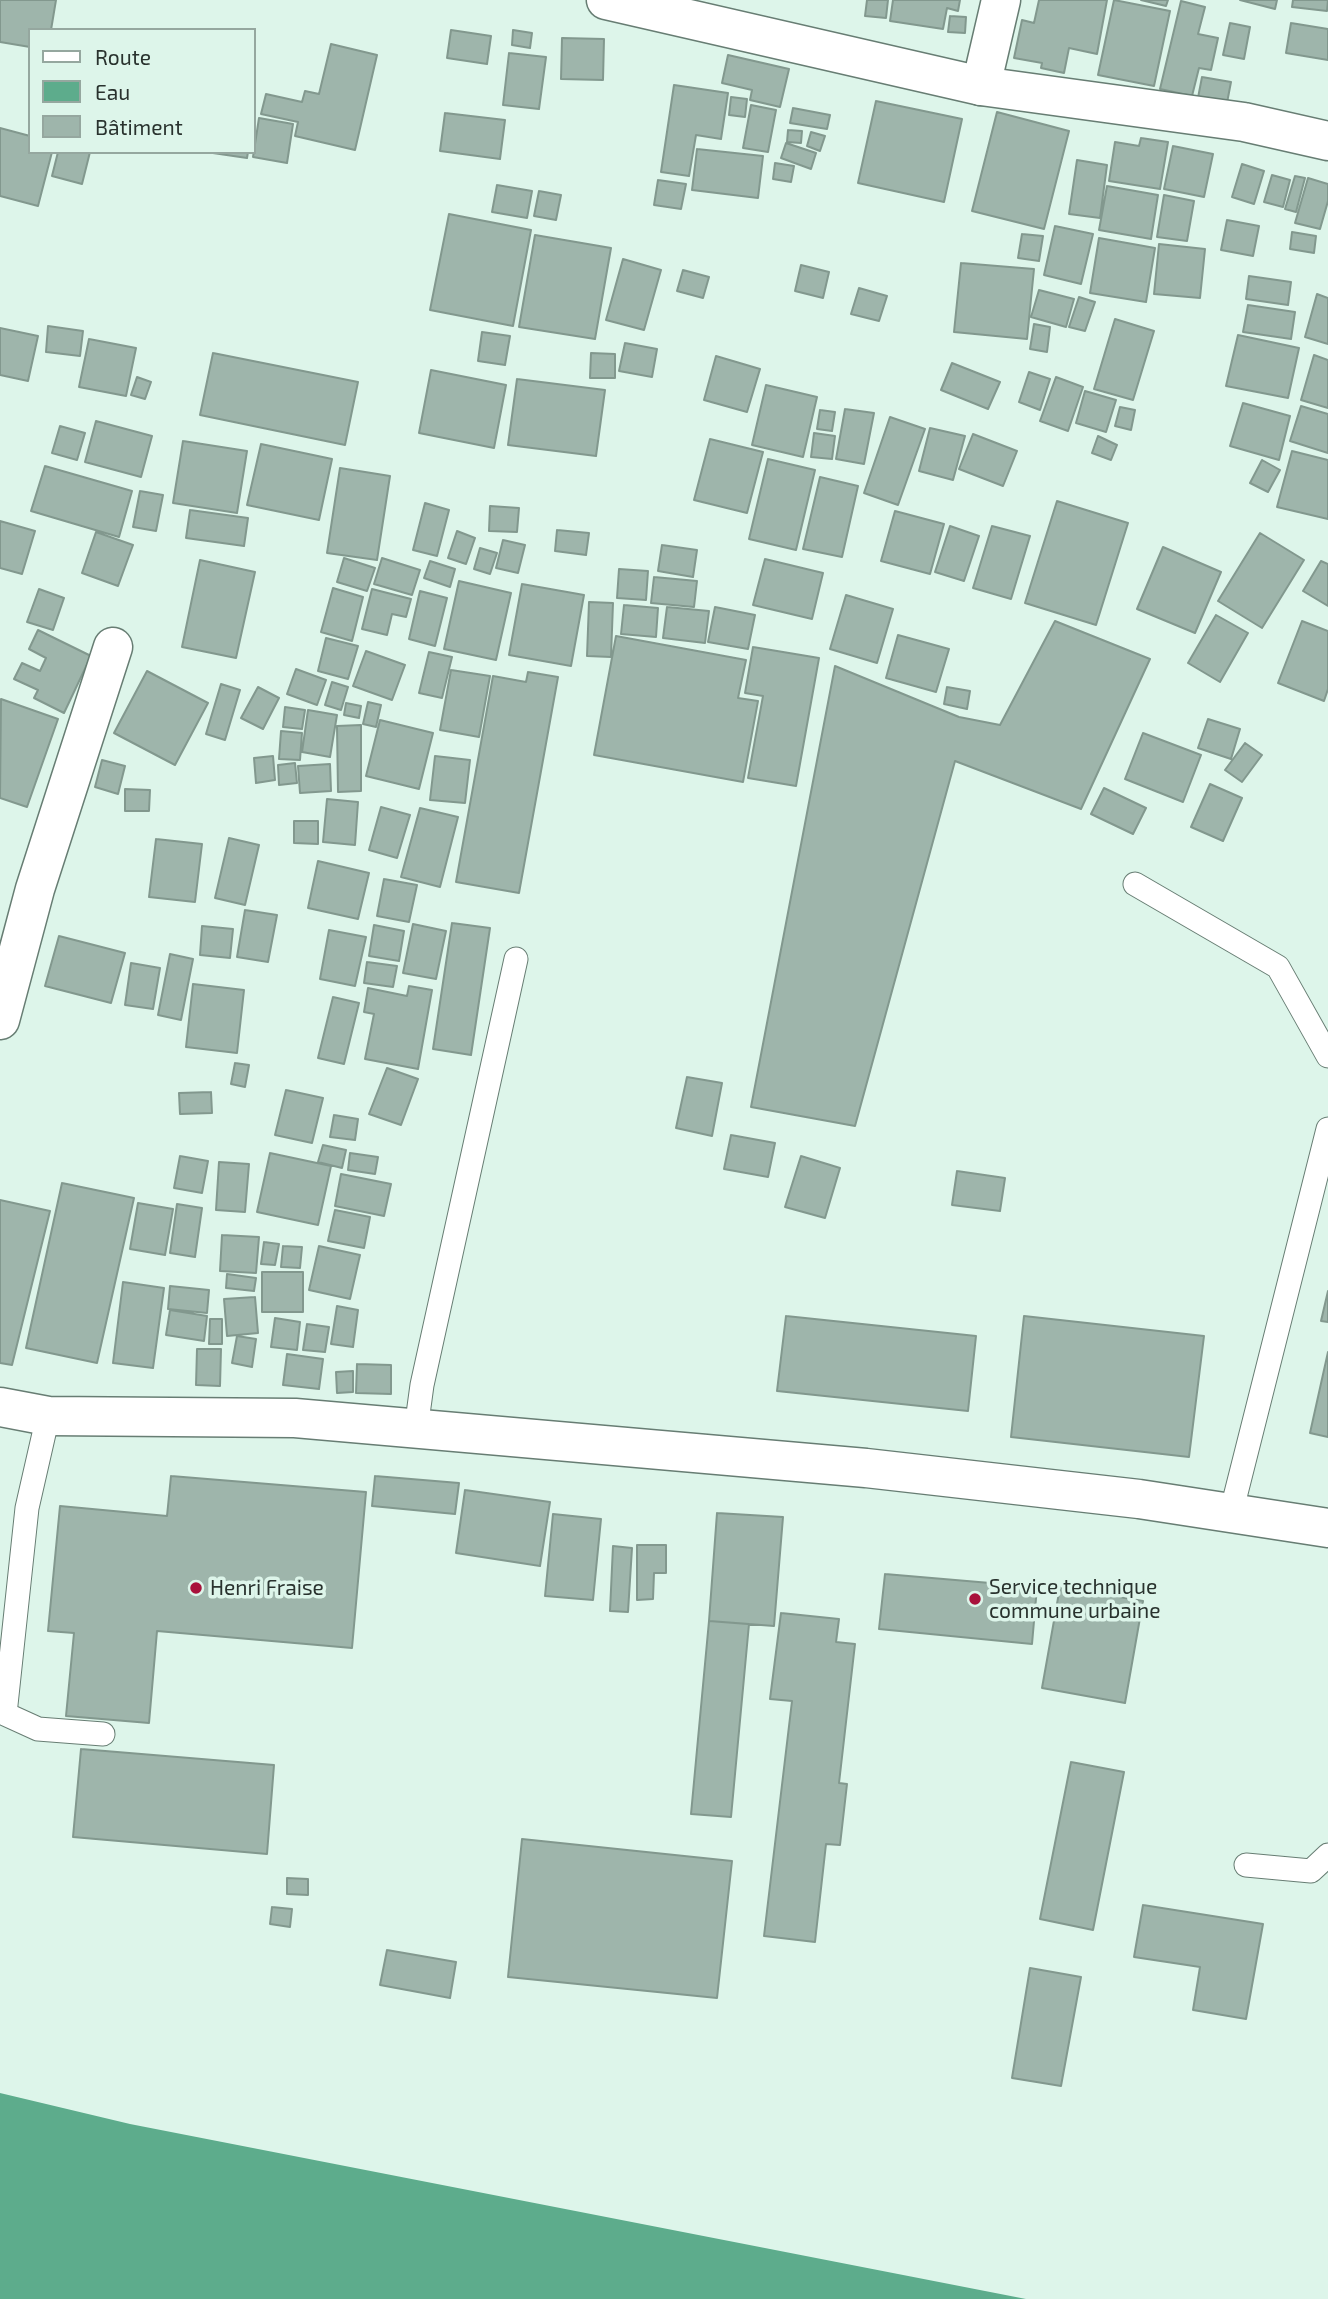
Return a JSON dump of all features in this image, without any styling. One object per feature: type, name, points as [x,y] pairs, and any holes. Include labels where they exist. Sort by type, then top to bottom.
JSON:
[{"type":"main road","points":[[606,0],[981,86],[1244,122],[1328,141]]},
{"type":"main road","points":[[981,86],[1001,0]]},
{"type":"main road","points":[[0,1020],[35,889],[113,647]]},
{"type":"main road","points":[[0,1407],[48,1416],[295,1418],[880,1470],[1139,1499],[1328,1528]]},
{"type":"lane","points":[[1135,884],[1278,967],[1328,1056]]},
{"type":"lane","points":[[416,1429],[422,1385],[516,959]]},
{"type":"lane","points":[[1231,1513],[1328,1129]]},
{"type":"lane","points":[[48,1416],[27,1508],[5,1714],[38,1729],[103,1734]]},
{"type":"lane","points":[[1246,1865],[1311,1871],[1328,1855]]},
{"type":"water","points":[[0,2093],[130,2124],[1026,2299],[0,2299]]},
{"type":"building","points":[[0,0],[56,0],[51,28],[28,28],[28,47],[0,42]]},
{"type":"building","points":[[867,0],[888,0],[886,18],[865,16]]},
{"type":"building","points":[[893,0],[960,0],[958,11],[947,8],[943,29],[890,21]]},
{"type":"building","points":[[1039,0],[1107,0],[1097,54],[1069,48],[1064,73],[1041,68],[1042,63],[1014,58],[1022,20],[1034,23]]},
{"type":"building","points":[[1114,0],[1170,11],[1154,86],[1098,75]]},
{"type":"building","points":[[1141,0],[1168,0],[1166,6]]},
{"type":"building","points":[[1240,0],[1277,0],[1275,9]]},
{"type":"building","points":[[1293,0],[1328,0],[1327,11],[1292,7]]},
{"type":"building","points":[[1181,1],[1205,7],[1198,34],[1218,38],[1211,70],[1199,68],[1192,96],[1160,89]]},
{"type":"building","points":[[950,16],[966,17],[965,33],[948,32]]},
{"type":"building","points":[[1230,23],[1250,27],[1244,59],[1223,55]]},
{"type":"building","points":[[1291,23],[1328,29],[1328,60],[1286,53]]},
{"type":"building","points":[[451,30],[491,36],[487,64],[447,58]]},
{"type":"building","points":[[513,30],[532,33],[530,48],[512,45]]},
{"type":"building","points":[[562,38],[604,39],[603,80],[561,79]]},
{"type":"building","points":[[331,44],[377,55],[355,150],[295,136],[298,122],[261,114],[266,94],[302,102],[305,91],[319,94]]},
{"type":"building","points":[[509,53],[546,57],[539,109],[503,105]]},
{"type":"building","points":[[728,55],[789,69],[780,107],[750,100],[752,90],[722,83]]},
{"type":"building","points":[[1202,77],[1231,82],[1226,108],[1197,103]]},
{"type":"building","points":[[674,85],[728,93],[721,139],[696,135],[689,176],[661,172]]},
{"type":"building","points":[[731,97],[747,99],[745,117],[729,115]]},
{"type":"building","points":[[876,101],[962,119],[944,202],[858,183]]},
{"type":"building","points":[[751,105],[776,110],[768,152],[743,148]]},
{"type":"building","points":[[793,108],[830,115],[827,129],[790,123]]},
{"type":"building","points":[[997,112],[1069,131],[1044,229],[972,211]]},
{"type":"building","points":[[445,113],[505,120],[500,159],[440,151]]},
{"type":"building","points":[[259,118],[293,124],[287,163],[253,157],[256,154]]},
{"type":"building","points":[[0,128],[28,135],[28,154],[51,154],[38,206],[0,196]]},
{"type":"building","points":[[788,130],[802,131],[801,143],[787,142]]},
{"type":"building","points":[[811,132],[825,136],[820,151],[807,146]]},
{"type":"building","points":[[1141,138],[1168,142],[1160,189],[1109,181],[1115,142],[1139,146]]},
{"type":"building","points":[[786,143],[816,153],[811,169],[781,158]]},
{"type":"building","points":[[1173,146],[1213,154],[1204,197],[1164,189]]},
{"type":"building","points":[[697,149],[763,156],[758,198],[692,190]]},
{"type":"building","points":[[58,154],[90,154],[82,184],[52,176]]},
{"type":"building","points":[[220,154],[248,154],[247,158]]},
{"type":"building","points":[[1077,160],[1107,165],[1100,218],[1069,214]]},
{"type":"building","points":[[775,163],[794,166],[791,182],[773,179]]},
{"type":"building","points":[[1242,164],[1264,171],[1254,204],[1232,197]]},
{"type":"building","points":[[1272,175],[1290,180],[1283,207],[1264,202]]},
{"type":"building","points":[[1295,176],[1305,178],[1296,212],[1285,209]]},
{"type":"building","points":[[1308,178],[1328,184],[1328,201],[1320,229],[1295,223]]},
{"type":"building","points":[[658,180],[686,184],[681,209],[654,205]]},
{"type":"building","points":[[497,185],[532,191],[527,218],[492,212]]},
{"type":"building","points":[[1107,186],[1158,195],[1151,239],[1099,230]]},
{"type":"building","points":[[539,191],[561,195],[556,220],[534,216]]},
{"type":"building","points":[[1164,195],[1194,201],[1187,241],[1157,237]]},
{"type":"building","points":[[449,214],[531,230],[513,326],[430,310]]},
{"type":"building","points":[[1227,220],[1259,226],[1253,256],[1221,250]]},
{"type":"building","points":[[1055,226],[1093,234],[1081,284],[1044,275]]},
{"type":"building","points":[[1292,232],[1316,236],[1314,253],[1290,249]]},
{"type":"building","points":[[1022,234],[1043,236],[1039,261],[1018,258]]},
{"type":"building","points":[[535,235],[611,248],[595,339],[519,327]]},
{"type":"building","points":[[1099,238],[1155,248],[1146,302],[1090,293]]},
{"type":"building","points":[[1159,244],[1205,249],[1200,298],[1154,294]]},
{"type":"building","points":[[623,259],[661,270],[644,330],[606,320]]},
{"type":"building","points":[[961,263],[1034,269],[1027,339],[954,332]]},
{"type":"building","points":[[801,265],[829,272],[823,298],[795,291]]},
{"type":"building","points":[[683,270],[709,277],[703,298],[677,291]]},
{"type":"building","points":[[1249,276],[1291,282],[1288,305],[1246,299]]},
{"type":"building","points":[[859,288],[887,296],[879,321],[851,314]]},
{"type":"building","points":[[1039,290],[1074,299],[1066,327],[1031,317]]},
{"type":"building","points":[[1317,294],[1328,298],[1328,344],[1305,337]]},
{"type":"building","points":[[1079,297],[1095,302],[1085,331],[1069,327]]},
{"type":"building","points":[[1248,305],[1295,312],[1291,339],[1243,332]]},
{"type":"building","points":[[1115,319],[1154,331],[1133,400],[1094,389]]},
{"type":"building","points":[[1034,324],[1050,327],[1047,352],[1030,349]]},
{"type":"building","points":[[48,326],[83,331],[80,356],[46,352]]},
{"type":"building","points":[[0,328],[38,336],[28,381],[0,375]]},
{"type":"building","points":[[482,332],[510,336],[505,365],[478,361]]},
{"type":"building","points":[[1238,335],[1299,348],[1288,398],[1226,386]]},
{"type":"building","points":[[89,339],[136,348],[126,396],[79,387]]},
{"type":"building","points":[[625,343],[657,349],[652,377],[619,371]]},
{"type":"building","points":[[213,353],[358,382],[345,445],[200,415]]},
{"type":"building","points":[[591,353],[615,354],[615,378],[590,378]]},
{"type":"building","points":[[1314,355],[1328,360],[1328,408],[1301,400]]},
{"type":"building","points":[[716,356],[760,369],[747,412],[704,400]]},
{"type":"building","points":[[952,363],[1000,382],[988,409],[941,390]]},
{"type":"building","points":[[431,370],[506,385],[494,448],[419,433]]},
{"type":"building","points":[[1029,372],[1050,379],[1040,410],[1019,402]]},
{"type":"building","points":[[137,377],[151,382],[145,399],[131,395]]},
{"type":"building","points":[[1056,377],[1083,387],[1068,431],[1040,421]]},
{"type":"building","points":[[517,379],[605,390],[596,456],[508,445]]},
{"type":"building","points":[[766,385],[817,397],[803,457],[752,445]]},
{"type":"building","points":[[1085,391],[1116,400],[1106,432],[1076,423]]},
{"type":"building","points":[[1243,403],[1290,416],[1279,460],[1230,446]]},
{"type":"building","points":[[1301,406],[1328,414],[1328,453],[1290,441]]},
{"type":"building","points":[[1120,407],[1135,410],[1131,430],[1115,426]]},
{"type":"building","points":[[845,409],[874,413],[864,464],[836,459]]},
{"type":"building","points":[[820,410],[835,412],[832,431],[817,429]]},
{"type":"building","points":[[890,417],[925,429],[898,505],[864,493]]},
{"type":"building","points":[[96,421],[152,436],[141,477],[85,462]]},
{"type":"building","points":[[60,426],[85,433],[77,460],[52,453]]},
{"type":"building","points":[[930,428],[965,436],[953,480],[919,471]]},
{"type":"building","points":[[814,433],[835,436],[832,459],[811,457]]},
{"type":"building","points":[[973,434],[1017,451],[1003,486],[959,469]]},
{"type":"building","points":[[1098,436],[1117,445],[1111,460],[1092,453]]},
{"type":"building","points":[[710,439],[763,452],[747,513],[694,500]]},
{"type":"building","points":[[183,441],[247,451],[237,513],[173,503]]},
{"type":"building","points":[[261,444],[332,459],[319,520],[247,505]]},
{"type":"building","points":[[1292,451],[1328,460],[1328,519],[1277,507]]},
{"type":"building","points":[[768,459],[815,470],[796,550],[749,539]]},
{"type":"building","points":[[1262,460],[1280,470],[1268,492],[1250,483]]},
{"type":"building","points":[[45,466],[132,491],[119,537],[31,511]]},
{"type":"building","points":[[340,468],[390,476],[377,560],[327,553]]},
{"type":"building","points":[[820,477],[858,486],[842,557],[803,549]]},
{"type":"building","points":[[140,491],[163,495],[156,531],[133,527]]},
{"type":"building","points":[[1057,501],[1128,523],[1096,625],[1025,603]]},
{"type":"building","points":[[425,503],[449,510],[437,556],[413,550]]},
{"type":"building","points":[[490,506],[519,508],[517,532],[489,531]]},
{"type":"building","points":[[190,510],[248,518],[244,546],[186,538]]},
{"type":"building","points":[[895,511],[944,524],[930,574],[881,561]]},
{"type":"building","points":[[0,521],[35,531],[22,574],[0,568]]},
{"type":"building","points":[[950,526],[979,536],[964,581],[935,572]]},
{"type":"building","points":[[992,526],[1030,536],[1011,599],[973,588]]},
{"type":"building","points":[[557,530],[589,533],[586,555],[555,551]]},
{"type":"building","points":[[457,531],[475,538],[466,564],[448,558]]},
{"type":"building","points":[[96,532],[133,545],[118,586],[82,573]]},
{"type":"building","points":[[1260,533],[1304,560],[1262,628],[1218,601]]},
{"type":"building","points":[[503,540],[525,545],[518,573],[496,568]]},
{"type":"building","points":[[662,545],[697,550],[693,577],[658,571]]},
{"type":"building","points":[[1163,547],[1221,572],[1195,633],[1137,609]]},
{"type":"building","points":[[480,548],[497,553],[490,574],[474,569]]},
{"type":"building","points":[[344,558],[375,568],[367,591],[337,582]]},
{"type":"building","points":[[382,558],[420,570],[412,595],[374,584]]},
{"type":"building","points":[[765,559],[823,573],[812,619],[753,605]]},
{"type":"building","points":[[200,560],[255,572],[236,658],[182,647]]},
{"type":"building","points":[[430,561],[455,569],[450,587],[424,578]]},
{"type":"building","points":[[1321,561],[1328,564],[1328,606],[1303,591]]},
{"type":"building","points":[[619,569],[648,571],[646,600],[617,598]]},
{"type":"building","points":[[654,577],[697,581],[694,607],[651,603]]},
{"type":"building","points":[[459,581],[511,593],[496,660],[444,649]]},
{"type":"building","points":[[522,584],[584,595],[571,666],[509,655]]},
{"type":"building","points":[[333,588],[363,597],[352,641],[321,632]]},
{"type":"building","points":[[39,589],[64,598],[53,630],[27,622]]},
{"type":"building","points":[[372,589],[411,599],[406,617],[392,614],[387,635],[362,629]]},
{"type":"building","points":[[420,591],[447,598],[435,646],[409,639]]},
{"type":"building","points":[[846,595],[893,609],[877,663],[830,649]]},
{"type":"building","points":[[589,602],[613,603],[611,657],[587,656]]},
{"type":"building","points":[[624,605],[658,608],[656,637],[621,634]]},
{"type":"building","points":[[667,607],[709,611],[705,643],[663,638]]},
{"type":"building","points":[[715,607],[755,615],[748,649],[708,642]]},
{"type":"building","points":[[1216,615],[1248,633],[1220,682],[1188,663]]},
{"type":"building","points":[[1055,621],[1150,659],[1081,809],[955,761],[855,1126],[751,1107],[835,666],[959,717],[1000,725]]},
{"type":"building","points":[[1302,621],[1328,631],[1328,689],[1324,701],[1278,683]]},
{"type":"building","points":[[38,630],[91,656],[64,713],[34,698],[38,690],[14,679],[22,663],[40,671],[46,658],[29,649]]},
{"type":"building","points":[[898,635],[949,649],[936,692],[886,678]]},
{"type":"building","points":[[616,636],[746,660],[738,698],[758,701],[743,782],[594,755]]},
{"type":"building","points":[[326,638],[358,646],[348,679],[318,671]]},
{"type":"building","points":[[753,647],[819,658],[796,786],[748,778],[763,696],[745,693]]},
{"type":"building","points":[[366,651],[405,665],[392,700],[353,686]]},
{"type":"building","points":[[429,652],[452,657],[442,698],[419,693]]},
{"type":"building","points":[[296,669],[326,680],[317,705],[287,694]]},
{"type":"building","points":[[451,670],[490,676],[479,737],[440,730]]},
{"type":"building","points":[[147,671],[208,703],[175,765],[114,733]]},
{"type":"building","points":[[528,672],[558,677],[519,893],[456,882],[493,676],[526,682]]},
{"type":"building","points":[[332,682],[348,687],[341,710],[325,705]]},
{"type":"building","points":[[221,684],[240,690],[225,740],[206,734]]},
{"type":"building","points":[[258,687],[279,698],[263,729],[241,718]]},
{"type":"building","points":[[947,687],[970,691],[967,709],[944,704]]},
{"type":"building","points":[[1,699],[58,719],[27,807],[0,798]]},
{"type":"building","points":[[368,702],[381,705],[376,727],[363,724]]},
{"type":"building","points":[[346,703],[361,706],[359,718],[344,715]]},
{"type":"building","points":[[285,707],[305,710],[302,729],[283,727]]},
{"type":"building","points":[[308,710],[337,715],[330,757],[302,752]]},
{"type":"building","points":[[1208,719],[1240,729],[1231,759],[1198,748]]},
{"type":"building","points":[[380,720],[433,733],[419,789],[366,776]]},
{"type":"building","points":[[361,725],[361,791],[338,792],[337,726]]},
{"type":"building","points":[[281,731],[302,733],[300,760],[279,759]]},
{"type":"building","points":[[1143,733],[1201,755],[1183,802],[1125,779]]},
{"type":"building","points":[[1245,743],[1262,755],[1242,782],[1225,770]]},
{"type":"building","points":[[273,756],[275,780],[256,783],[254,758]]},
{"type":"building","points":[[435,756],[470,760],[465,803],[430,800]]},
{"type":"building","points":[[102,760],[125,766],[118,794],[95,787]]},
{"type":"building","points":[[295,763],[297,783],[279,785],[278,765]]},
{"type":"building","points":[[330,764],[331,791],[300,793],[298,766]]},
{"type":"building","points":[[1210,784],[1242,798],[1223,841],[1191,827]]},
{"type":"building","points":[[1104,788],[1146,808],[1133,834],[1091,814]]},
{"type":"building","points":[[125,789],[150,790],[149,811],[125,811]]},
{"type":"building","points":[[327,799],[358,802],[355,845],[323,842]]},
{"type":"building","points":[[381,807],[410,815],[397,858],[369,850]]},
{"type":"building","points":[[420,808],[458,817],[440,887],[401,877]]},
{"type":"building","points":[[294,821],[318,821],[318,844],[294,843]]},
{"type":"building","points":[[229,838],[259,845],[245,905],[215,898]]},
{"type":"building","points":[[156,839],[202,844],[195,902],[149,897]]},
{"type":"building","points":[[318,861],[369,873],[358,919],[308,908]]},
{"type":"building","points":[[384,879],[417,885],[409,922],[377,916]]},
{"type":"building","points":[[245,910],[277,915],[268,962],[237,957]]},
{"type":"building","points":[[452,923],[490,928],[471,1055],[433,1049]]},
{"type":"building","points":[[413,924],[446,931],[436,979],[403,973]]},
{"type":"building","points":[[374,925],[404,931],[399,961],[369,956]]},
{"type":"building","points":[[202,926],[233,929],[230,958],[200,955]]},
{"type":"building","points":[[329,930],[366,937],[355,986],[320,979]]},
{"type":"building","points":[[59,936],[125,953],[111,1003],[45,986]]},
{"type":"building","points":[[170,954],[193,959],[181,1020],[158,1015]]},
{"type":"building","points":[[367,962],[397,966],[393,987],[364,983]]},
{"type":"building","points":[[131,963],[160,968],[153,1009],[125,1005]]},
{"type":"building","points":[[193,984],[244,990],[237,1053],[186,1047]]},
{"type":"building","points":[[409,986],[432,990],[418,1069],[365,1059],[374,1014],[364,1012],[368,988],[407,996]]},
{"type":"building","points":[[333,997],[359,1003],[344,1064],[318,1058]]},
{"type":"building","points":[[235,1063],[249,1065],[245,1087],[231,1084]]},
{"type":"building","points":[[387,1068],[418,1079],[401,1125],[369,1114]]},
{"type":"building","points":[[687,1077],[722,1083],[712,1136],[676,1128]]},
{"type":"building","points":[[286,1090],[323,1098],[312,1143],[275,1135]]},
{"type":"building","points":[[211,1092],[212,1113],[180,1114],[179,1093]]},
{"type":"building","points":[[334,1115],[358,1119],[355,1140],[330,1137]]},
{"type":"building","points":[[731,1135],[775,1143],[768,1177],[724,1169]]},
{"type":"building","points":[[323,1145],[346,1150],[342,1168],[318,1162]]},
{"type":"building","points":[[270,1153],[331,1166],[318,1225],[257,1212]]},
{"type":"building","points":[[350,1153],[378,1157],[375,1174],[348,1170]]},
{"type":"building","points":[[180,1156],[208,1161],[202,1193],[174,1188]]},
{"type":"building","points":[[801,1156],[840,1168],[825,1218],[785,1207]]},
{"type":"building","points":[[219,1162],[249,1164],[245,1212],[216,1210]]},
{"type":"building","points":[[957,1171],[1005,1178],[1000,1211],[952,1205]]},
{"type":"building","points":[[341,1174],[391,1184],[384,1216],[335,1206]]},
{"type":"building","points":[[62,1183],[134,1198],[97,1363],[26,1348]]},
{"type":"building","points":[[0,1200],[50,1211],[12,1365],[0,1363]]},
{"type":"building","points":[[138,1203],[173,1209],[165,1255],[130,1249]]},
{"type":"building","points":[[177,1204],[202,1208],[195,1257],[170,1253]]},
{"type":"building","points":[[335,1210],[370,1217],[364,1248],[328,1241]]},
{"type":"building","points":[[222,1235],[259,1237],[256,1273],[220,1271]]},
{"type":"building","points":[[264,1242],[279,1244],[275,1265],[261,1264]]},
{"type":"building","points":[[283,1246],[302,1247],[300,1268],[281,1267]]},
{"type":"building","points":[[319,1246],[360,1255],[350,1299],[309,1290]]},
{"type":"building","points":[[262,1272],[303,1272],[303,1312],[262,1312]]},
{"type":"building","points":[[227,1274],[256,1278],[254,1291],[226,1288]]},
{"type":"building","points":[[123,1282],[164,1288],[153,1368],[113,1363]]},
{"type":"building","points":[[170,1286],[209,1290],[207,1313],[168,1309]]},
{"type":"building","points":[[1328,1291],[1328,1322],[1321,1321]]},
{"type":"building","points":[[255,1297],[258,1333],[227,1336],[224,1299]]},
{"type":"building","points":[[337,1306],[358,1310],[353,1347],[331,1344]]},
{"type":"building","points":[[170,1310],[207,1316],[204,1341],[166,1335]]},
{"type":"building","points":[[786,1316],[976,1336],[968,1411],[777,1391]]},
{"type":"building","points":[[1024,1316],[1204,1336],[1189,1457],[1011,1437]]},
{"type":"building","points":[[275,1318],[300,1322],[297,1350],[271,1347]]},
{"type":"building","points":[[210,1319],[222,1319],[222,1344],[209,1344]]},
{"type":"building","points":[[307,1324],[329,1327],[325,1352],[303,1350]]},
{"type":"building","points":[[237,1336],[256,1339],[252,1367],[232,1363]]},
{"type":"building","points":[[197,1349],[221,1349],[220,1386],[196,1385]]},
{"type":"building","points":[[1328,1352],[1328,1437],[1310,1433]]},
{"type":"building","points":[[287,1354],[323,1359],[319,1389],[283,1385]]},
{"type":"building","points":[[357,1364],[391,1365],[391,1394],[356,1393]]},
{"type":"building","points":[[353,1371],[353,1392],[337,1393],[336,1372]]},
{"type":"building","points":[[171,1476],[366,1492],[352,1648],[157,1631],[149,1723],[66,1716],[74,1633],[48,1631],[60,1506],[167,1516]]},
{"type":"building","points":[[375,1476],[459,1483],[455,1514],[372,1506]]},
{"type":"building","points":[[465,1490],[550,1502],[540,1566],[456,1553]]},
{"type":"building","points":[[717,1513],[783,1517],[774,1626],[709,1621]]},
{"type":"building","points":[[553,1514],[601,1519],[593,1600],[545,1596]]},
{"type":"building","points":[[637,1545],[666,1545],[666,1573],[654,1573],[653,1599],[637,1600]]},
{"type":"building","points":[[613,1546],[632,1548],[628,1612],[610,1611]]},
{"type":"building","points":[[885,1574],[1037,1587],[1032,1644],[879,1629]]},
{"type":"building","points":[[1060,1587],[1143,1601],[1125,1703],[1042,1688]]},
{"type":"building","points":[[781,1613],[839,1619],[836,1642],[855,1644],[839,1783],[847,1784],[840,1845],[826,1844],[815,1942],[764,1936],[792,1701],[770,1699]]},
{"type":"building","points":[[709,1621],[749,1624],[731,1817],[691,1814]]},
{"type":"building","points":[[81,1749],[274,1765],[267,1854],[73,1837]]},
{"type":"building","points":[[1071,1762],[1124,1772],[1093,1930],[1040,1919]]},
{"type":"building","points":[[522,1839],[732,1861],[717,1998],[508,1977]]},
{"type":"building","points":[[287,1878],[308,1879],[308,1895],[287,1894]]},
{"type":"building","points":[[1143,1905],[1263,1924],[1246,2019],[1193,2010],[1200,1967],[1134,1957]]},
{"type":"building","points":[[272,1907],[292,1909],[290,1927],[270,1924]]},
{"type":"building","points":[[387,1950],[456,1962],[450,1998],[380,1985]]},
{"type":"building","points":[[1030,1968],[1081,1977],[1061,2086],[1012,2078]]},
{"type":"place","name":"Henri Fraise","points":[[196,1588]]},
{"type":"place","name":"Service technique commune urbaine","points":[[975,1599]]}]
